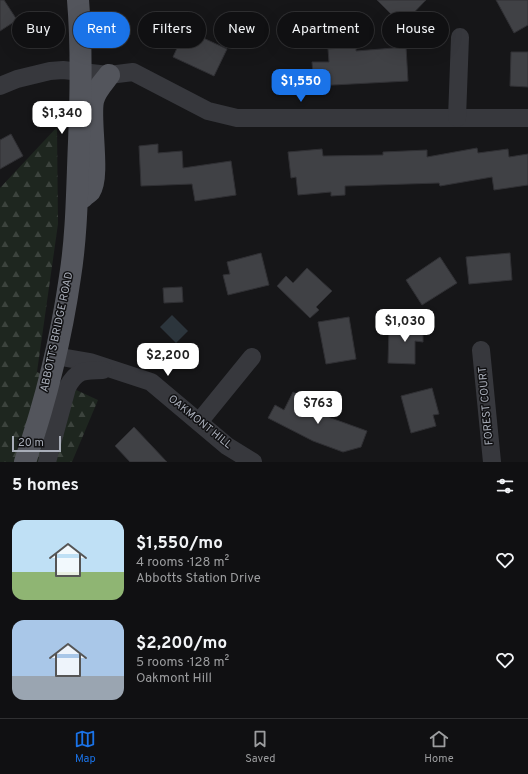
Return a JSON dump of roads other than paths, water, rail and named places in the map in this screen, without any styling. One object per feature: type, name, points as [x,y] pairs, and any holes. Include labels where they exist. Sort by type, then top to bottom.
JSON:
[{"type":"main road","name":"ABBOTTS BRIDGE ROAD","points":[[25,462],[34,437],[55,356],[70,277],[77,200],[82,71],[81,1]]},
{"type":"main road","points":[[77,200],[90,191],[93,184],[93,102],[96,92],[109,75]]},
{"type":"street","points":[[457,118],[460,37]]},
{"type":"street","points":[[0,86],[17,79],[50,71],[82,71],[109,75],[133,72],[208,111],[237,118],[528,118]]},
{"type":"street","name":"FOREST COURT","points":[[481,350],[492,462]]},
{"type":"street","name":"OAKMONT HILL","points":[[55,356],[90,362],[151,382],[227,446],[253,462]]},
{"type":"street","points":[[199,422],[252,357]]},
{"type":"street","name":"ABBOTTS BRIDGE ROAD","points":[[47,462],[66,388],[72,377],[80,372],[115,370]]}]
